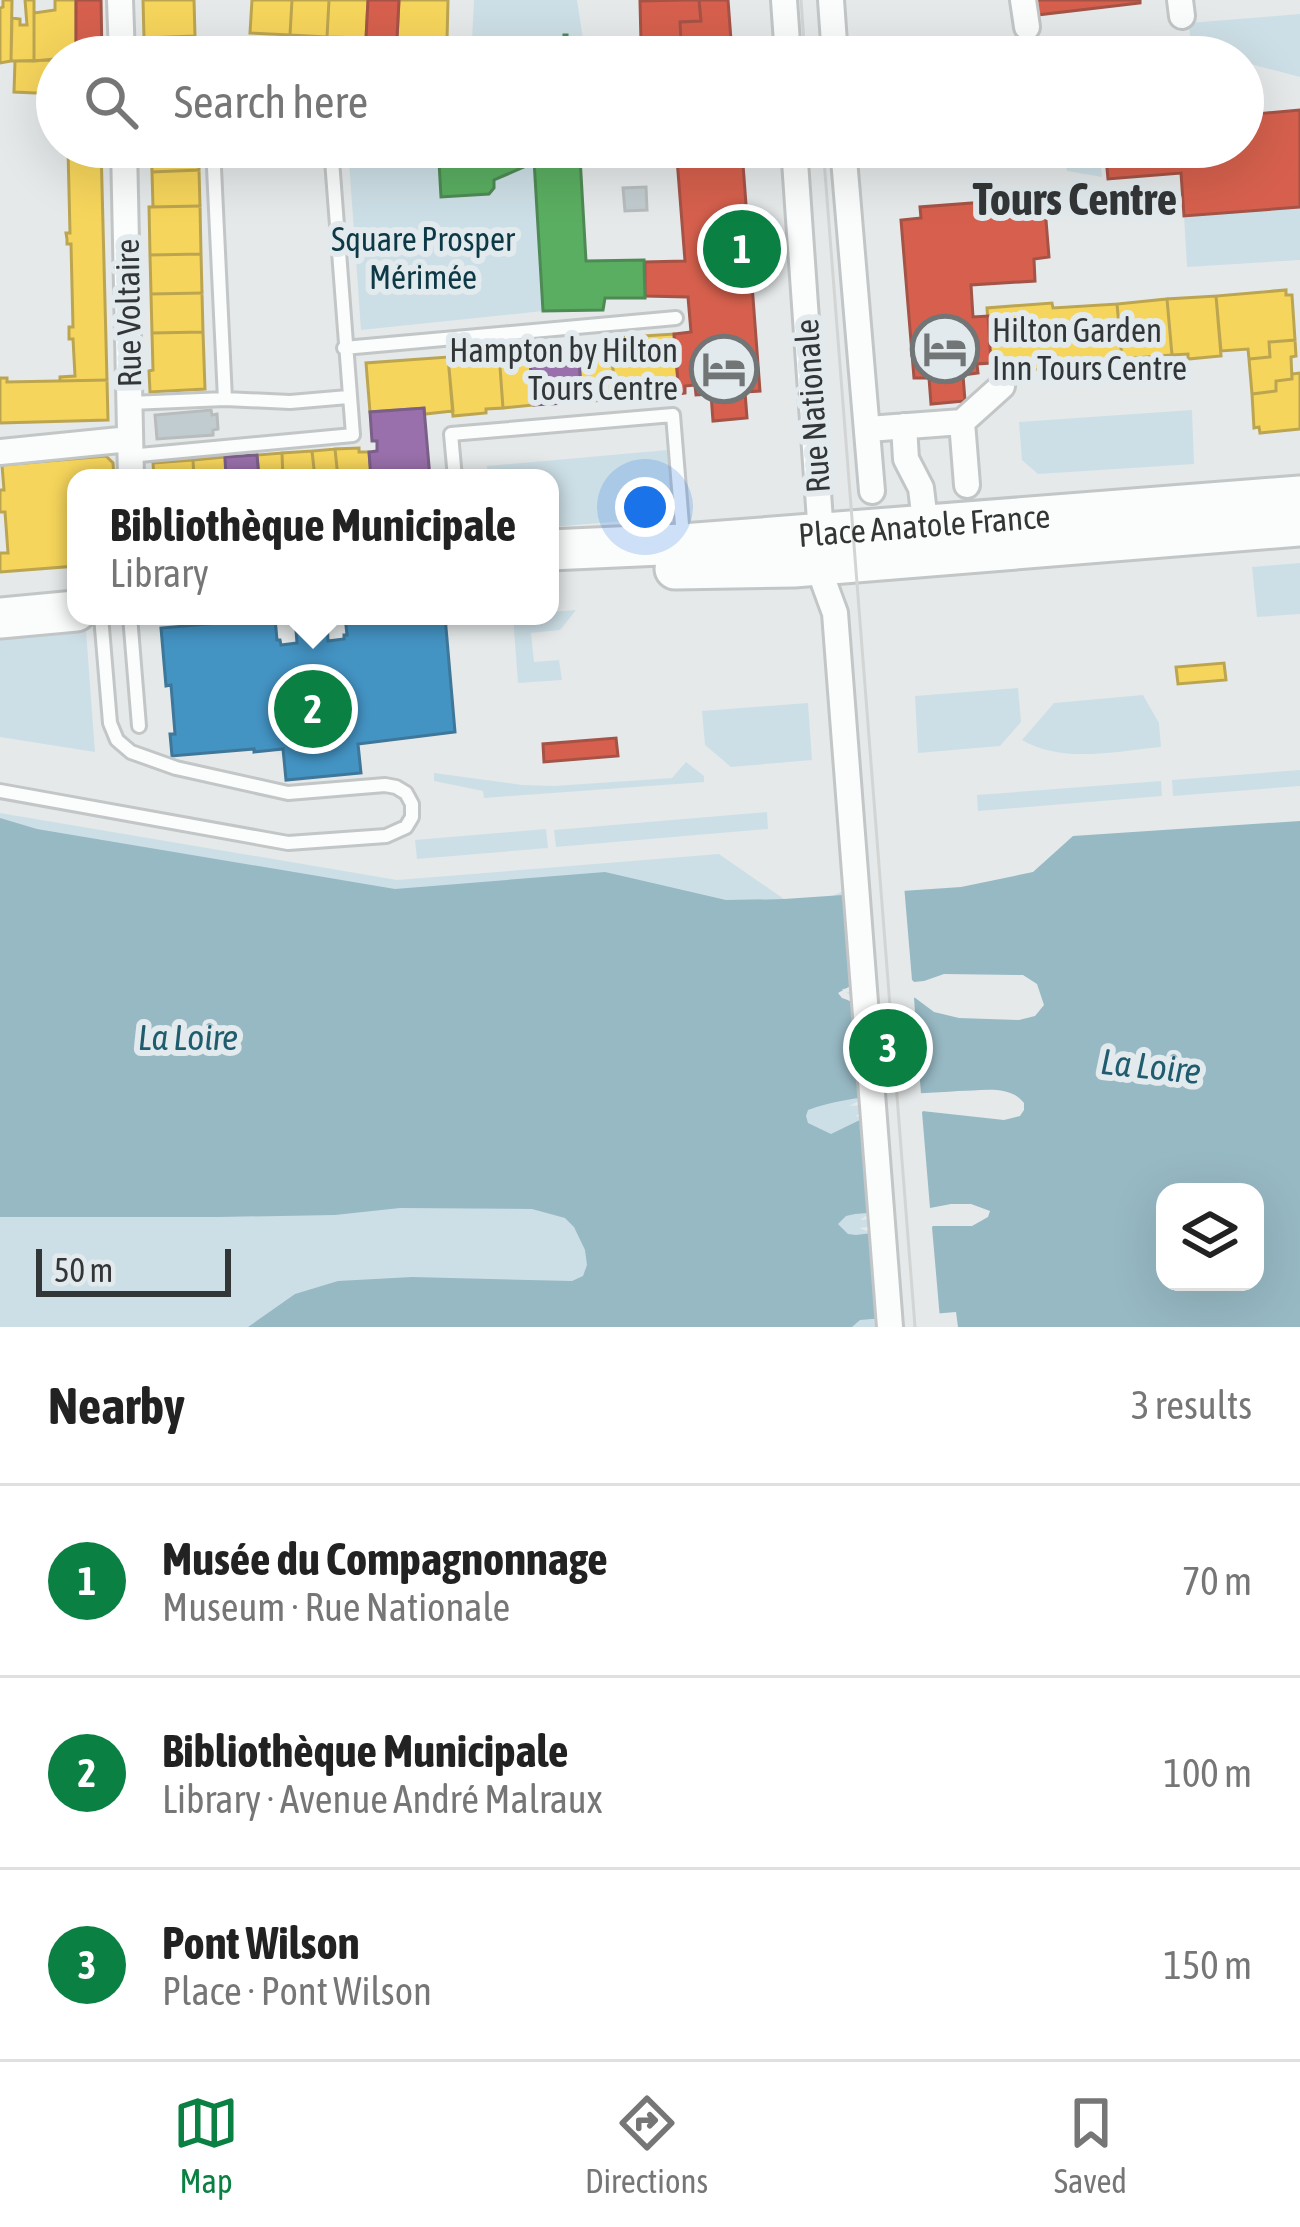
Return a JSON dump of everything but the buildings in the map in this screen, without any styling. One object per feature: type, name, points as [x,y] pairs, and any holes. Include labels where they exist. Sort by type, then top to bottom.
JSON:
[{"type":"main road","name":"Place Anatole France","points":[[559,550],[1300,496]]},
{"type":"main road","name":"Place Anatole France","points":[[559,574],[794,567],[1300,526]]},
{"type":"main road","points":[[0,596],[67,591]]},
{"type":"main road","points":[[0,618],[67,612]]},
{"type":"street","points":[[120,0],[121,36]]},
{"type":"street","points":[[784,0],[787,36]]},
{"type":"street","points":[[831,0],[834,36]]},
{"type":"street","points":[[1023,0],[1027,27]]},
{"type":"street","name":"Rue Voltaire","points":[[124,168],[130,458]]},
{"type":"street","name":"Rue Nationale","points":[[795,168],[820,520]]},
{"type":"street","name":"Rue Nationale","points":[[845,168],[872,491]]},
{"type":"street","points":[[868,429],[962,422],[1002,386]]},
{"type":"street","points":[[962,422],[967,485]]},
{"type":"street","points":[[904,426],[906,459],[921,488],[924,513]]},
{"type":"street","points":[[0,452],[130,458]]},
{"type":"street","points":[[824,583],[835,613],[890,1327]]},
{"type":"lane","points":[[214,168],[226,399]]},
{"type":"lane","points":[[130,458],[352,435],[332,168]]},
{"type":"lane","points":[[344,348],[676,318]]},
{"type":"lane","points":[[130,403],[348,397]]},
{"type":"lane","points":[[454,469],[451,434],[673,415],[683,544]]},
{"type":"lane","points":[[0,790],[288,843],[386,836],[406,827],[412,804],[396,787],[288,794],[176,768],[131,752],[117,740],[110,723],[102,625]]},
{"type":"lane","points":[[131,625],[139,727]]},
{"type":"green space","points":[[474,0],[577,0],[583,36],[472,36]]},
{"type":"green space","points":[[1300,14],[1300,77],[1264,68],[1264,36],[1190,36],[1189,23]]},
{"type":"green space","name":"Square Prosper Mérimée","points":[[349,168],[467,168],[442,197],[489,194],[494,180],[518,168],[534,168],[543,311],[361,330]]},
{"type":"green space","points":[[1101,168],[1102,177],[1067,171]]},
{"type":"green space","points":[[1300,207],[1300,260],[1187,267],[1184,216]]},
{"type":"green space","points":[[1192,410],[1194,464],[1038,474],[1022,460],[1019,422]]},
{"type":"green space","points":[[668,450],[674,517],[559,526],[559,469],[487,466]]},
{"type":"green space","points":[[1300,563],[1300,614],[1257,617],[1252,567]]},
{"type":"green space","points":[[576,610],[560,630],[531,633],[534,662],[559,660],[562,680],[518,683],[514,625],[559,625],[559,611]]},
{"type":"green space","points":[[86,631],[95,752],[0,737],[0,638]]},
{"type":"green space","points":[[1018,688],[1021,722],[1000,746],[918,753],[915,696]]},
{"type":"green space","points":[[1143,695],[1159,723],[1161,747],[1072,754],[1022,740],[1054,703]]},
{"type":"green space","points":[[808,703],[812,760],[731,767],[705,745],[702,711]]},
{"type":"green space","points":[[686,762],[704,776],[704,782],[484,798],[483,791],[434,781],[434,773],[554,786],[672,778]]},
{"type":"green space","points":[[1300,770],[1300,786],[1173,796],[1172,780]]},
{"type":"green space","points":[[1161,781],[1162,796],[978,811],[977,795]]},
{"type":"green space","points":[[767,812],[768,829],[556,847],[554,830]]},
{"type":"green space","name":"La Loire","points":[[0,813],[397,880],[719,854],[784,899],[758,899],[787,917],[869,879],[901,1327],[0,1327]]},
{"type":"green space","points":[[546,829],[548,848],[417,859],[415,840]]},
{"type":"water","name":"La Loire","points":[[0,818],[37,829],[395,889],[605,872],[726,900],[961,887],[1033,872],[1073,836],[1300,821],[1300,1327],[958,1327],[956,1312],[860,1320],[852,1327],[248,1327],[295,1294],[338,1281],[412,1277],[572,1281],[583,1276],[585,1250],[565,1218],[532,1209],[400,1208],[335,1215],[0,1217]],"holes":[[[944,974],[1023,975],[1037,984],[1044,1005],[1035,1016],[1019,1020],[959,1018],[934,1012],[914,997],[849,1001],[842,989],[924,981]],[[985,1090],[1011,1093],[1024,1103],[1024,1110],[1004,1120],[922,1111],[864,1118],[831,1134],[808,1123],[806,1116],[808,1110],[844,1100]],[[951,1204],[990,1211],[972,1226],[856,1235],[838,1224],[855,1214]]]},
{"type":"pier","points":[[904,885],[912,980],[920,987],[846,993],[919,993],[914,998],[921,1094],[929,1100],[849,1106],[863,1099],[856,1003],[838,993],[854,984],[846,888]]},
{"type":"pier","points":[[929,1106],[922,1112],[930,1208],[938,1213],[860,1220],[871,1212],[864,1118],[855,1116]]},
{"type":"pier","points":[[938,1221],[932,1227],[940,1319],[880,1324],[873,1233],[859,1228]]},
{"type":"tram line","points":[[801,0],[804,36]]},
{"type":"tram line","points":[[825,168],[915,1327]]},
{"type":"place","name":"Musée du Compagnonnage","points":[[742,249]]},
{"type":"place","name":"Hilton Garden Inn Tours Centre","points":[[945,349]]},
{"type":"place","name":"Hampton by Hilton Tours Centre","points":[[724,369]]},
{"type":"place","name":"Bibliothèque Municipale","points":[[313,709]]},
{"type":"place","name":"Pont Wilson","points":[[888,1048]]},
{"type":"district","name":"Tours Centre","points":[[1075,199]]}]
